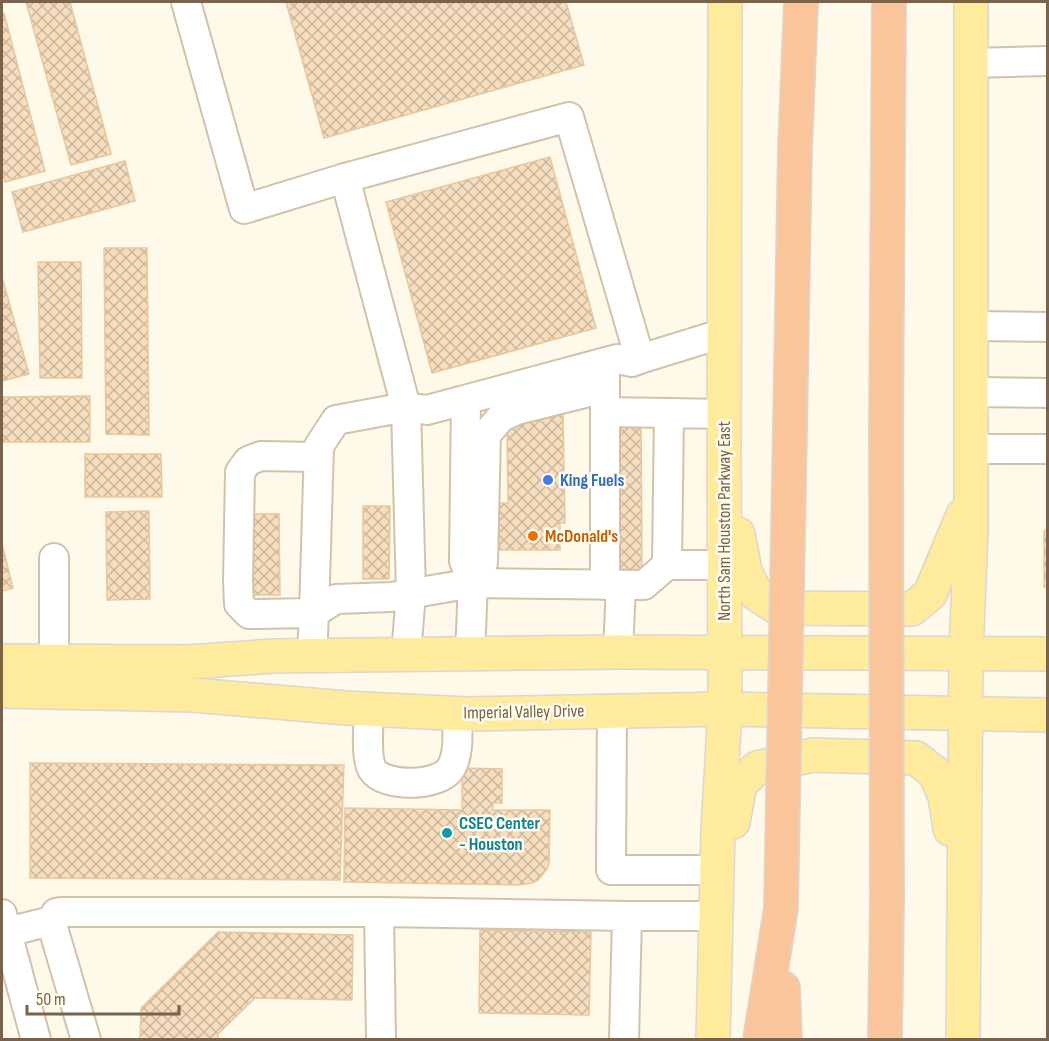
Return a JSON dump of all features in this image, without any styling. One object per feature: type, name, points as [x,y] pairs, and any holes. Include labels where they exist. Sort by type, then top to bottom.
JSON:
[{"type":"highway","points":[[781,2],[782,154],[794,234]]},
{"type":"highway","points":[[785,1040],[781,908],[794,234],[801,2]]},
{"type":"highway","points":[[885,1040],[886,433],[891,2]]},
{"type":"highway","points":[[760,1040],[781,908]]},
{"type":"main road","name":"North Sam Houston Parkway East","points":[[713,1040],[718,830],[725,709],[725,2]]},
{"type":"main road","points":[[963,1040],[965,714],[971,496],[971,2]]},
{"type":"main road","points":[[724,452],[745,571],[756,594],[778,608],[912,609],[930,594],[971,496]]},
{"type":"main road","points":[[2,661],[189,662],[312,656],[725,651],[1047,654]]},
{"type":"main road","points":[[308,705],[312,656]]},
{"type":"main road","name":"Imperial Valley Drive","points":[[2,691],[193,695],[308,705],[457,713],[725,709],[1047,715]]},
{"type":"main road","points":[[718,866],[732,823],[740,784],[757,768],[813,755],[916,758],[935,773],[945,796],[963,905]]},
{"type":"street","points":[[186,2],[244,209],[345,178],[569,117],[639,359]]},
{"type":"street","points":[[972,63],[1047,62]]},
{"type":"street","points":[[345,178],[406,407],[411,593],[406,655]]},
{"type":"street","points":[[970,326],[1047,327]]},
{"type":"street","points":[[618,652],[605,387],[617,359],[632,362],[724,333]]},
{"type":"street","points":[[470,654],[473,583],[483,563],[486,435],[501,417],[517,410],[605,387]]},
{"type":"street","points":[[312,656],[319,446],[336,420],[406,407],[427,410],[466,400],[605,387],[669,413],[724,414]]},
{"type":"street","points":[[970,392],[1047,393]]},
{"type":"street","points":[[466,400],[464,561],[473,583]]},
{"type":"street","points":[[667,565],[669,413]]},
{"type":"street","points":[[971,449],[1047,449]]},
{"type":"street","points":[[318,457],[261,456],[248,461],[240,472],[239,604],[249,614],[314,613],[336,599],[391,597],[473,583],[644,585],[667,565],[724,565]]},
{"type":"street","points":[[54,558],[54,660]]},
{"type":"street","points":[[369,709],[369,748],[372,768],[379,776],[392,781],[410,782],[441,779],[451,769],[457,750],[457,713]]},
{"type":"street","points":[[612,711],[612,870],[718,866]]},
{"type":"street","points":[[86,1040],[51,921],[56,913],[379,912],[716,916]]},
{"type":"street","points":[[379,912],[381,1040]]},
{"type":"street","points":[[624,1040],[627,916]]},
{"type":"street","points":[[36,1040],[4,923],[51,921]]},
{"type":"building","points":[[26,2],[70,2],[111,154],[71,165]]},
{"type":"building","points":[[286,2],[566,2],[584,65],[324,138]]},
{"type":"building","points":[[2,13],[4,13],[45,171],[5,182],[2,170]]},
{"type":"building","points":[[550,157],[596,328],[432,373],[386,202]]},
{"type":"building","points":[[125,161],[135,201],[23,232],[12,192]]},
{"type":"building","points":[[104,248],[147,248],[149,435],[106,434]]},
{"type":"building","points":[[38,262],[81,262],[82,378],[40,378]]},
{"type":"building","points":[[2,277],[29,374],[2,381]]},
{"type":"building","points":[[90,396],[90,442],[2,442],[2,397]]},
{"type":"building","points":[[548,414],[563,414],[565,523],[560,523],[560,550],[495,550],[495,503],[508,503],[507,425]]},
{"type":"building","points":[[617,421],[641,421],[642,570],[617,570]]},
{"type":"building","points":[[85,454],[161,454],[162,497],[85,497]]},
{"type":"building","points":[[363,506],[390,506],[389,579],[363,579]]},
{"type":"building","points":[[149,511],[150,599],[107,600],[106,512]]},
{"type":"building","points":[[245,514],[279,514],[280,595],[246,595]]},
{"type":"building","points":[[1048,528],[1048,587],[1044,587],[1044,531]]},
{"type":"building","points":[[2,544],[13,588],[2,591]]},
{"type":"building","points":[[30,763],[344,765],[340,880],[30,878]]},
{"type":"building","name":"CSEC Center - Houston","points":[[462,768],[502,769],[502,803],[493,803],[493,810],[550,810],[549,863],[538,880],[519,885],[344,882],[345,808],[462,810]]},
{"type":"building","points":[[480,930],[591,932],[589,1015],[479,1013]]},
{"type":"building","points":[[218,932],[353,935],[352,1000],[255,998],[218,1034],[218,1040],[140,1040],[141,1008]]},
{"type":"place","name":"King Fuels","points":[[548,480]]},
{"type":"place","name":"McDonald's","points":[[533,536]]},
{"type":"place","name":"CSEC Center - Houston","points":[[447,833]]}]
